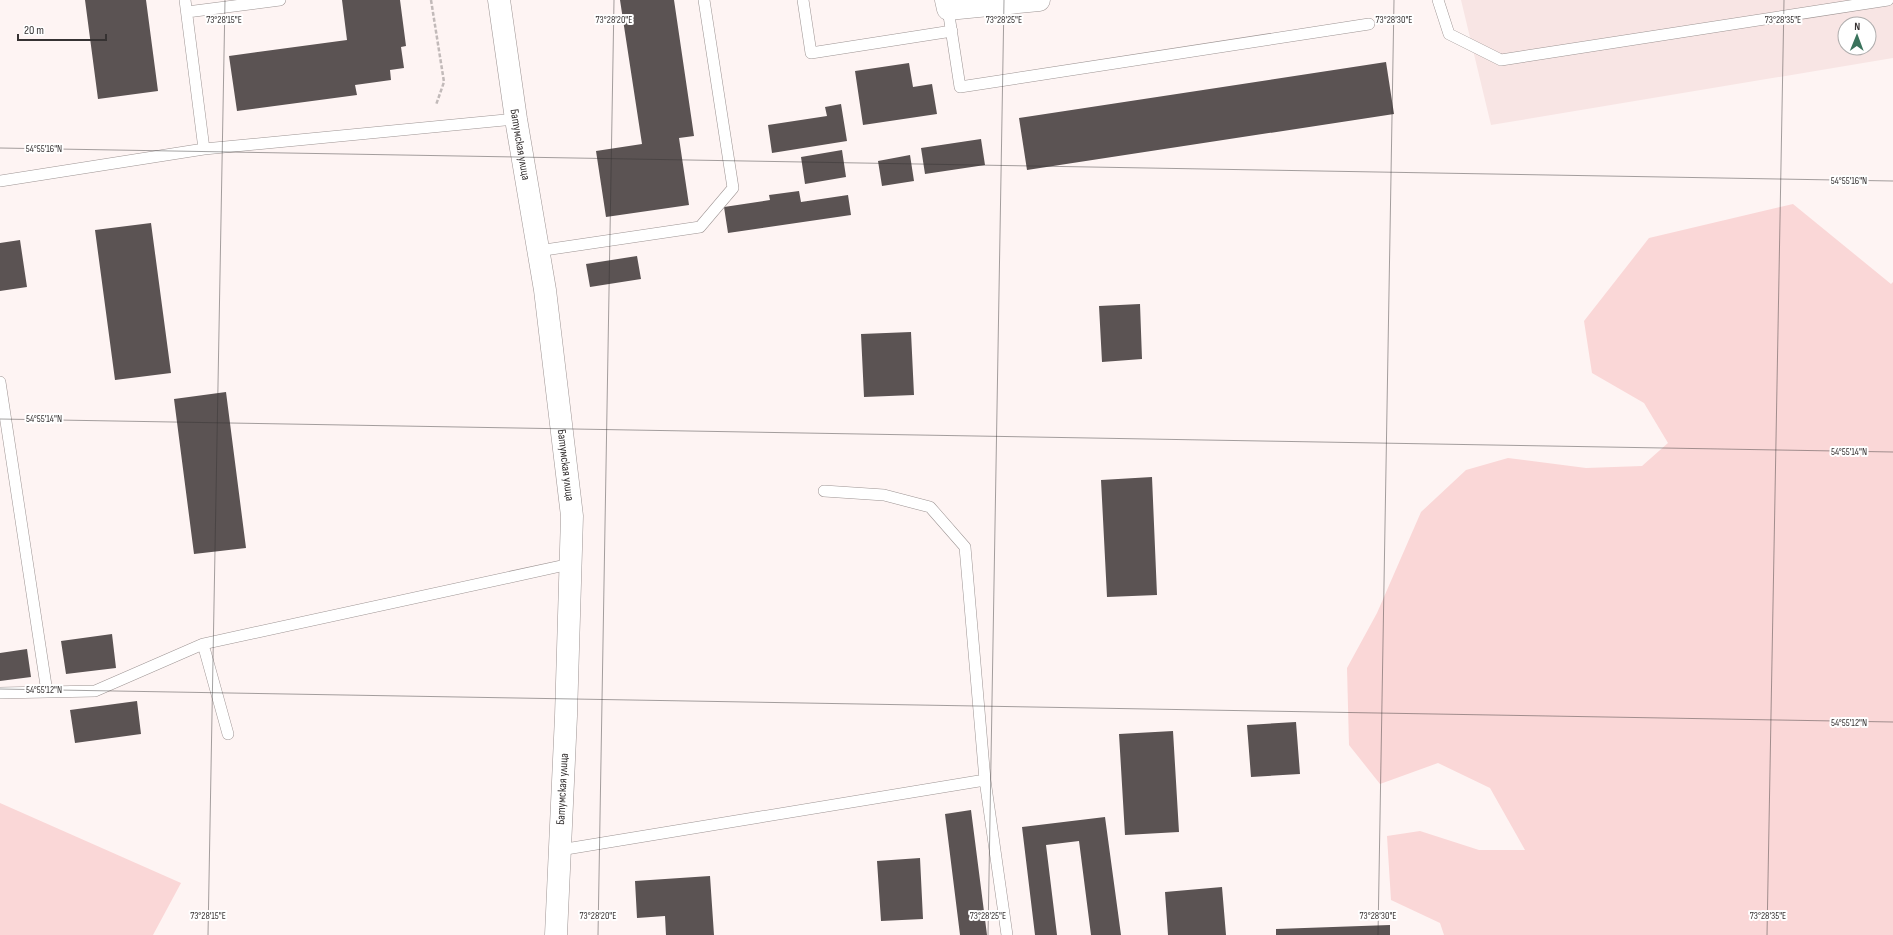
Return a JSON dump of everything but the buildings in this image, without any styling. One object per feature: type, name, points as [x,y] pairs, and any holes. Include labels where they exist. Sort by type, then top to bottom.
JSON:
[{"type":"street","name":"Батумская улица","points":[[499,0],[516,119],[545,290],[572,516],[556,935]]},
{"type":"street","points":[[947,4],[1039,0]]},
{"type":"lane","points":[[185,0],[204,149]]},
{"type":"lane","points":[[187,12],[280,0]]},
{"type":"lane","points":[[538,251],[700,227],[733,188],[704,0]]},
{"type":"lane","points":[[803,0],[811,53],[952,32]]},
{"type":"lane","points":[[1438,0],[1449,34],[1501,60],[1888,0]]},
{"type":"lane","points":[[947,4],[960,87],[1369,24]]},
{"type":"lane","points":[[0,181],[204,149],[516,119]]},
{"type":"lane","points":[[0,382],[47,692]]},
{"type":"lane","points":[[824,491],[884,495],[930,507],[964,547],[985,780],[1007,935]]},
{"type":"lane","points":[[0,693],[95,691],[203,644],[570,564]]},
{"type":"lane","points":[[203,644],[228,734]]},
{"type":"lane","points":[[560,850],[985,780]]},
{"type":"path","points":[[428,128],[444,82],[431,0]]},
{"type":"shaded area","points":[[1461,0],[1893,0],[1893,58],[1491,125]]},
{"type":"shaded area","points":[[1793,204],[1891,284],[1893,282],[1893,935],[1444,935],[1440,923],[1391,900],[1387,836],[1420,831],[1479,850],[1525,850],[1490,788],[1438,763],[1380,784],[1349,745],[1347,668],[1377,613],[1421,512],[1466,470],[1508,458],[1586,468],[1642,466],[1668,443],[1644,403],[1592,373],[1584,321],[1649,238]]},
{"type":"shaded area","points":[[0,803],[181,883],[153,935],[0,935]]}]
